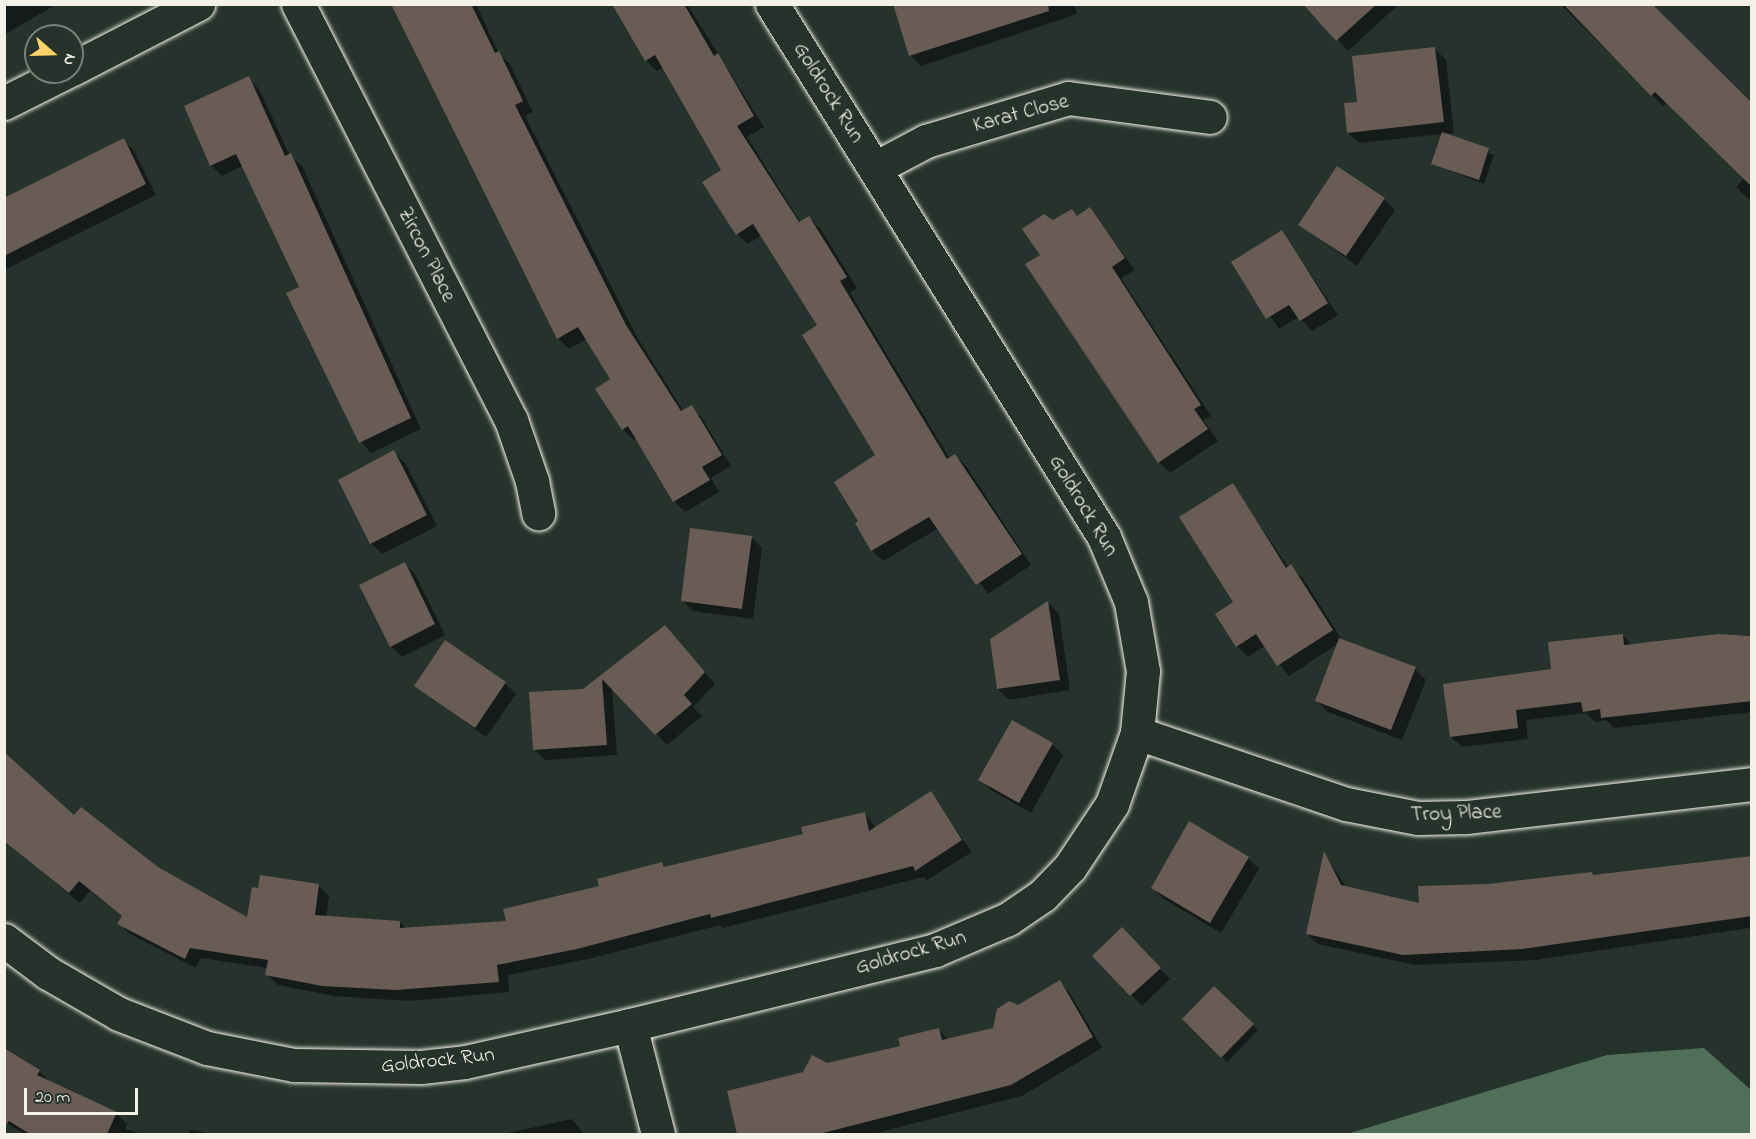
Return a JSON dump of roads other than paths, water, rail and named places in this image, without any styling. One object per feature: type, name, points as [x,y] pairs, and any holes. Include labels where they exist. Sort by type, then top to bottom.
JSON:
[{"type":"street","points":[[84,63],[198,4]]},
{"type":"street","name":"Zircon Place","points":[[298,4],[511,420],[532,481],[538,513]]},
{"type":"street","name":"Goldrock Run","points":[[4,940],[48,973],[119,1014],[207,1048],[294,1065],[421,1067],[465,1062],[630,1025],[935,950],[1008,919],[1043,895],[1094,836],[1123,779],[1137,733],[1143,671],[1139,637],[1119,568],[1104,537],[772,4]]},
{"type":"street","points":[[4,103],[42,84]]},
{"type":"street","name":"Karat Close","points":[[875,168],[926,141],[1068,98],[1210,117]]},
{"type":"street","name":"Troy Place","points":[[1137,733],[1346,804],[1418,818],[1467,816],[1752,784]]},
{"type":"street","points":[[630,1025],[658,1134]]}]
